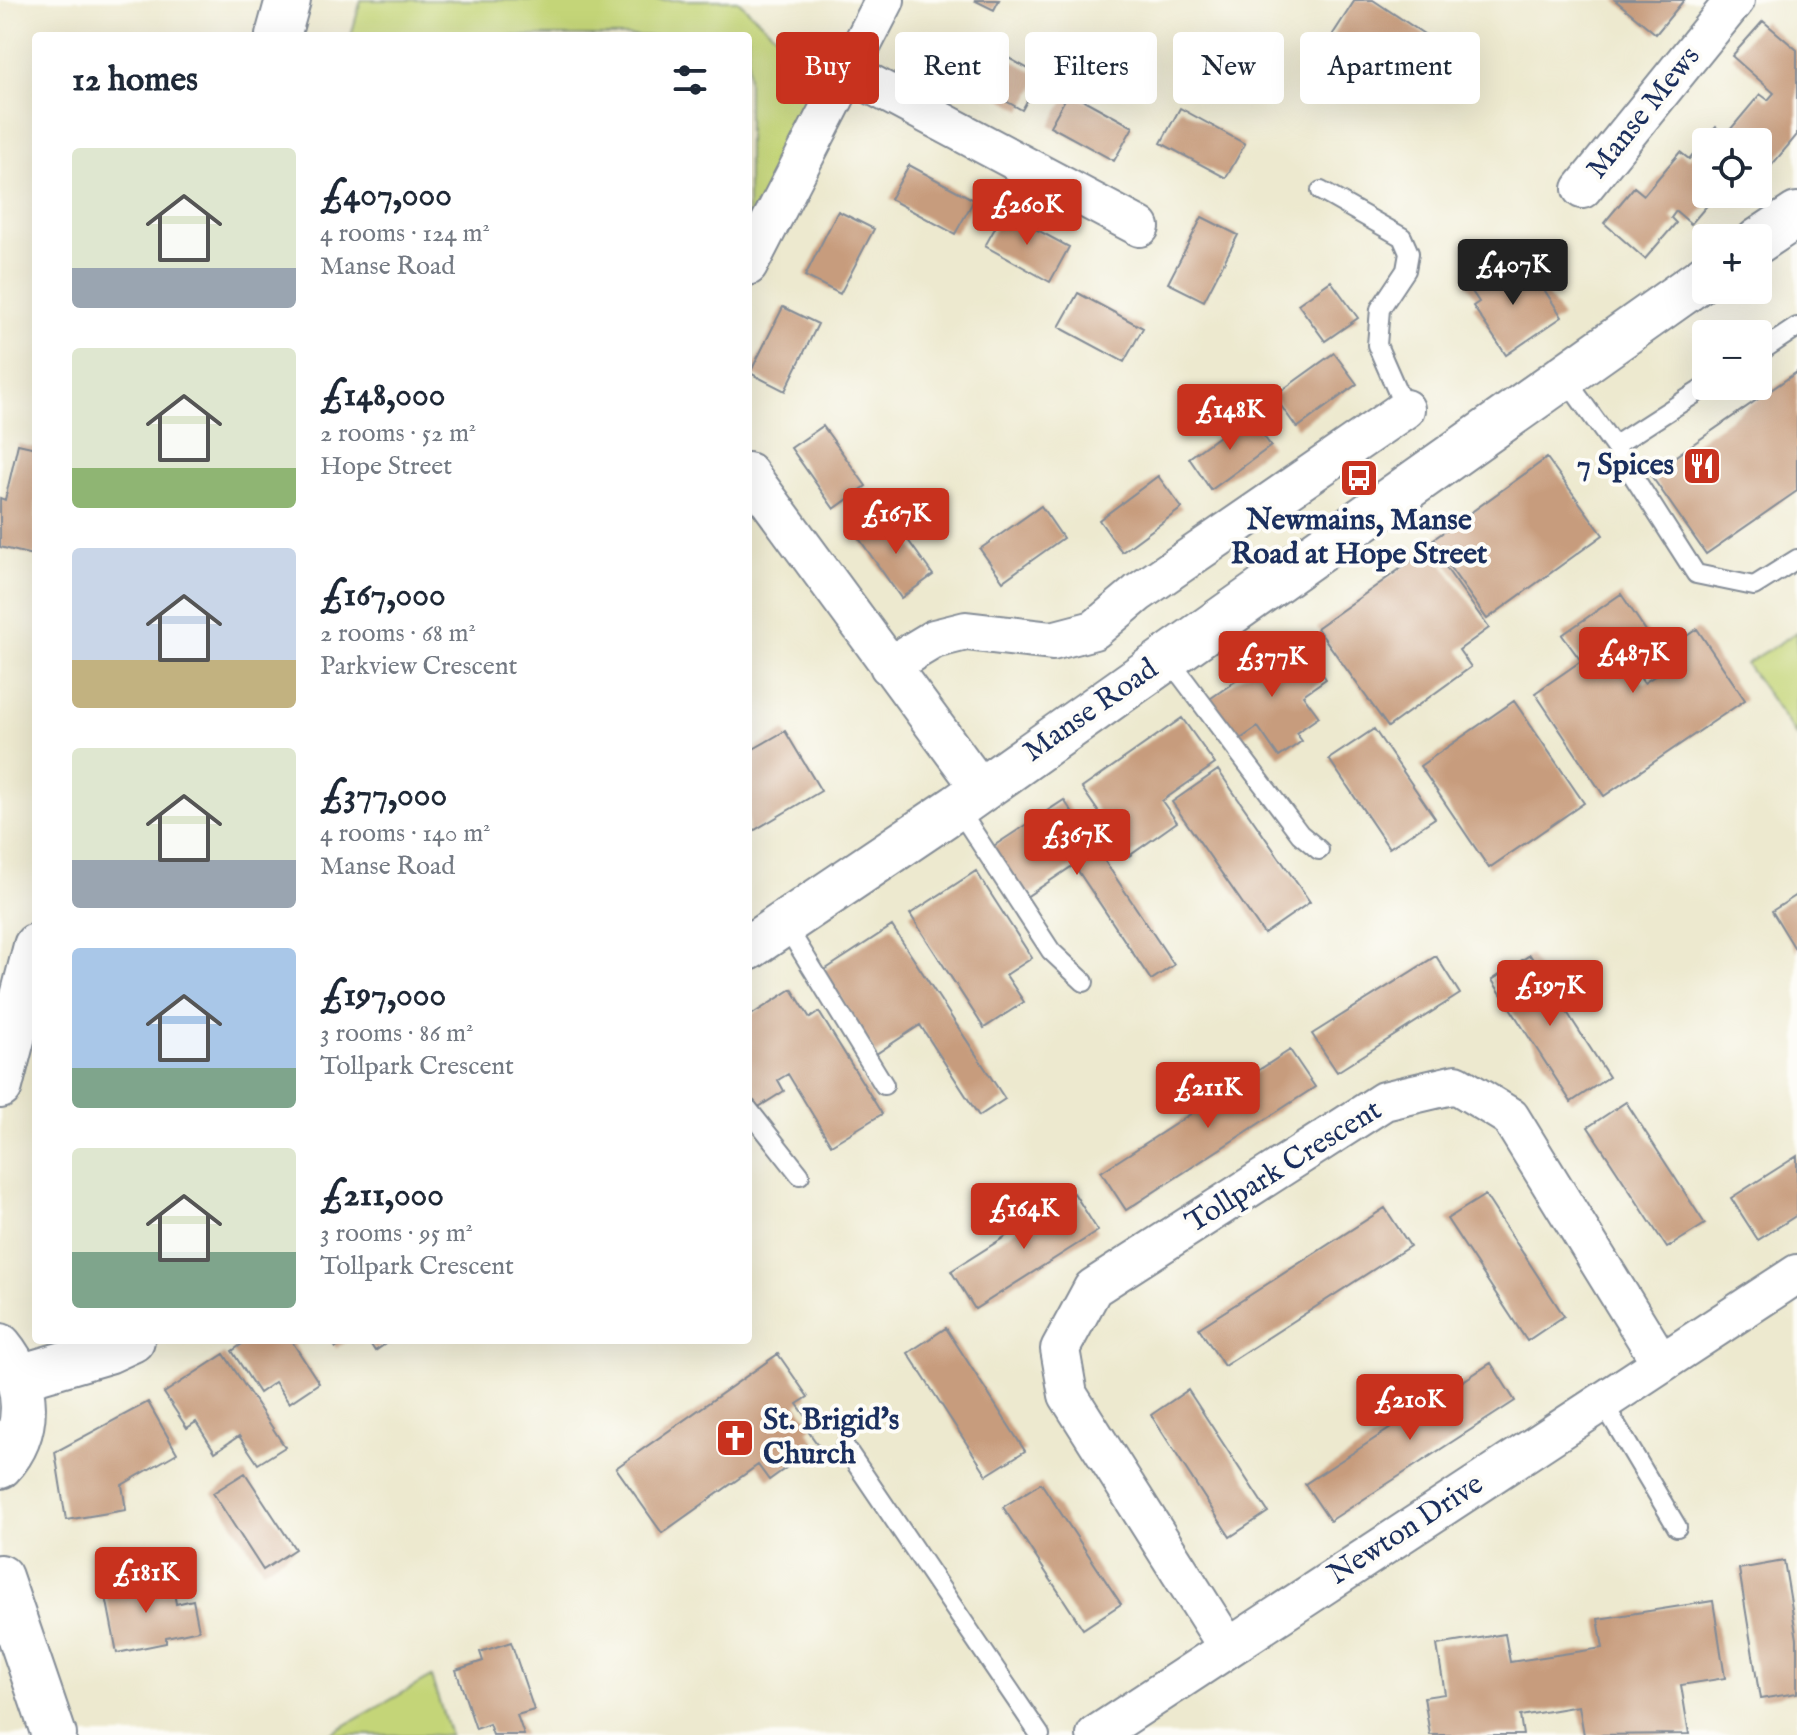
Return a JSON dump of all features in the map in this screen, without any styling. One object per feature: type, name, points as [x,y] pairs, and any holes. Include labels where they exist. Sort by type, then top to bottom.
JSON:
[{"type":"main road","points":[[279,32],[288,0]]},
{"type":"main road","points":[[1772,232],[1797,215]]},
{"type":"main road","name":"Manse Road","points":[[752,945],[969,798],[1692,286]]},
{"type":"main road","points":[[0,1086],[32,962]]},
{"type":"main road","points":[[0,1466],[9,1456],[21,1426],[24,1405],[10,1362],[108,1351],[123,1344]]},
{"type":"main road","points":[[0,1577],[54,1735]]},
{"type":"street","points":[[869,32],[885,0]]},
{"type":"street","name":"Manse Mews","points":[[1582,189],[1735,0]]},
{"type":"street","points":[[879,88],[1140,227]]},
{"type":"street","points":[[752,258],[832,104]]},
{"type":"street","points":[[889,666],[934,639],[966,631],[1052,641],[1094,630],[1138,593],[1405,409]]},
{"type":"street","points":[[752,478],[889,666],[969,798]]},
{"type":"street","name":"Tollpark Crescent","points":[[1227,1646],[1068,1395],[1060,1349],[1093,1288],[1384,1101],[1456,1084],[1510,1117],[1660,1361]]},
{"type":"street","name":"Newton Drive","points":[[1096,1735],[1660,1361],[1797,1274]]},
{"type":"lane","points":[[1321,191],[1402,237],[1409,253],[1406,270],[1380,309],[1377,345],[1405,409]]},
{"type":"lane","points":[[1772,344],[1797,327]]},
{"type":"lane","points":[[1564,377],[1614,446],[1696,574],[1754,586],[1797,559]]},
{"type":"lane","points":[[1614,446],[1692,396]]},
{"type":"lane","points":[[1167,657],[1300,834],[1319,850]]},
{"type":"lane","points":[[969,798],[1051,951],[1084,982]]},
{"type":"lane","points":[[785,924],[884,1085]]},
{"type":"lane","points":[[752,1114],[800,1175]]},
{"type":"lane","points":[[1602,1401],[1677,1527]]},
{"type":"lane","points":[[845,1447],[1040,1735]]},
{"type":"green space","points":[[361,0],[737,0],[776,36],[776,104],[811,104],[809,119],[752,234],[752,32],[352,32]]},
{"type":"green space","points":[[1797,632],[1797,736],[1746,664]]},
{"type":"green space","points":[[431,1677],[450,1735],[328,1735]]},
{"type":"building","points":[[974,0],[999,0],[994,10]]},
{"type":"building","points":[[1355,0],[1373,0],[1421,32],[1334,32]]},
{"type":"building","points":[[1615,0],[1684,0],[1656,34]]},
{"type":"building","points":[[1763,21],[1797,50],[1797,135],[1772,165],[1772,128],[1732,128],[1760,94],[1768,100],[1774,93],[1732,56]]},
{"type":"building","points":[[1009,58],[1025,67],[1025,104],[1022,110],[1009,103]]},
{"type":"building","points":[[1062,104],[1091,104],[1133,127],[1114,161],[1050,126]]},
{"type":"building","points":[[1180,108],[1245,144],[1226,178],[1161,143]]},
{"type":"building","points":[[1680,152],[1689,159],[1692,155],[1692,208],[1705,208],[1691,224],[1676,211],[1671,218],[1676,223],[1645,259],[1604,223],[1634,187],[1644,195]]},
{"type":"building","points":[[909,165],[974,200],[955,234],[890,199]]},
{"type":"building","points":[[838,211],[874,229],[840,294],[805,276]]},
{"type":"building","points":[[1004,212],[1069,247],[1050,282],[985,246]]},
{"type":"building","points":[[1202,217],[1238,235],[1204,301],[1168,283]]},
{"type":"building","points":[[1488,266],[1501,287],[1530,268],[1562,317],[1506,355],[1473,306],[1479,302],[1465,281]]},
{"type":"building","points":[[1331,281],[1358,318],[1325,341],[1298,304]]},
{"type":"building","points":[[1078,293],[1143,328],[1124,362],[1059,327]]},
{"type":"building","points":[[783,307],[818,324],[785,391],[752,374]]},
{"type":"building","points":[[1334,353],[1357,384],[1297,428],[1274,396]]},
{"type":"building","points":[[1797,372],[1797,491],[1706,554],[1650,474],[1757,400],[1772,400],[1772,389]]},
{"type":"building","points":[[1248,415],[1271,446],[1211,490],[1189,458]]},
{"type":"building","points":[[823,426],[866,486],[834,509],[791,448]]},
{"type":"building","points":[[18,444],[32,447],[32,555],[0,547],[0,498],[5,500]]},
{"type":"building","points":[[1547,458],[1603,535],[1487,619],[1431,541]]},
{"type":"building","points":[[1158,476],[1182,508],[1122,552],[1099,520]]},
{"type":"building","points":[[1041,506],[1063,538],[1003,581],[980,549]]},
{"type":"building","points":[[890,515],[933,575],[901,598],[858,537]]},
{"type":"building","points":[[1431,547],[1489,628],[1459,650],[1471,667],[1388,727],[1317,628]]},
{"type":"building","points":[[1621,594],[1659,650],[1633,667],[1644,683],[1671,665],[1662,653],[1697,629],[1745,700],[1604,796],[1535,693],[1581,661],[1562,635]]},
{"type":"building","points":[[1297,638],[1326,679],[1303,695],[1319,717],[1296,733],[1302,741],[1279,757],[1258,727],[1236,742],[1207,701]]},
{"type":"building","points":[[1514,701],[1584,803],[1489,868],[1420,766]]},
{"type":"building","points":[[1182,718],[1215,764],[1162,801],[1177,822],[1129,856],[1082,788]]},
{"type":"building","points":[[1374,729],[1435,818],[1389,848],[1329,759]]},
{"type":"building","points":[[785,731],[821,791],[752,832],[752,750]]},
{"type":"building","points":[[1218,770],[1310,902],[1264,934],[1172,802]]},
{"type":"building","points":[[1064,800],[1174,965],[1151,980],[1074,865],[1023,899],[989,849]]},
{"type":"building","points":[[976,871],[1032,958],[1006,975],[1024,1002],[984,1028],[910,914]]},
{"type":"building","points":[[1797,895],[1797,952],[1772,911]]},
{"type":"building","points":[[892,926],[1005,1099],[979,1116],[920,1025],[876,1054],[823,971]]},
{"type":"building","points":[[1530,955],[1609,1077],[1571,1102],[1492,980]]},
{"type":"building","points":[[1436,956],[1460,994],[1337,1072],[1312,1034]]},
{"type":"building","points":[[792,989],[810,1018],[819,1012],[882,1114],[831,1145],[788,1074],[778,1080],[784,1091],[757,1108],[752,1100],[752,1014]]},
{"type":"building","points":[[1290,1050],[1315,1087],[1126,1210],[1101,1172]]},
{"type":"building","points":[[1626,1102],[1705,1224],[1667,1248],[1588,1127]]},
{"type":"building","points":[[1797,1156],[1797,1215],[1758,1240],[1731,1198]]},
{"type":"building","points":[[1074,1193],[1098,1231],[975,1309],[951,1271]]},
{"type":"building","points":[[1485,1195],[1564,1316],[1527,1341],[1447,1219]]},
{"type":"building","points":[[1385,1208],[1410,1246],[1224,1366],[1199,1328]]},
{"type":"building","points":[[946,1328],[1025,1451],[987,1475],[908,1353]]},
{"type":"building","points":[[242,1344],[294,1344],[319,1383],[289,1403],[275,1382],[259,1393],[232,1351]]},
{"type":"building","points":[[371,1344],[385,1344],[375,1351]]},
{"type":"building","points":[[224,1354],[285,1447],[258,1464],[239,1436],[215,1452],[196,1422],[187,1428],[164,1393]]},
{"type":"building","name":"St. Brigid's Church","points":[[778,1354],[808,1397],[797,1404],[813,1426],[808,1431],[818,1445],[769,1480],[758,1465],[662,1533],[616,1468]]},
{"type":"building","points":[[1491,1363],[1515,1401],[1330,1521],[1305,1484]]},
{"type":"building","points":[[1188,1390],[1268,1512],[1230,1537],[1151,1415]]},
{"type":"building","points":[[148,1402],[177,1453],[122,1485],[126,1510],[66,1520],[55,1452]]},
{"type":"building","points":[[245,1473],[295,1549],[263,1570],[213,1493]]},
{"type":"building","points":[[1041,1483],[1121,1604],[1083,1629],[1003,1507]]},
{"type":"building","points":[[1784,1561],[1797,1639],[1797,1693],[1760,1699],[1739,1569]]},
{"type":"building","points":[[154,1577],[157,1595],[174,1592],[176,1604],[193,1600],[199,1630],[166,1637],[166,1643],[117,1653],[104,1586]]},
{"type":"building","points":[[1713,1601],[1725,1678],[1681,1685],[1689,1734],[1584,1735],[1579,1706],[1520,1716],[1523,1735],[1430,1735],[1424,1697],[1445,1694],[1437,1645],[1505,1634],[1510,1662],[1603,1648],[1598,1619]]},
{"type":"building","points":[[511,1642],[534,1710],[517,1715],[524,1735],[493,1735],[489,1724],[476,1729],[456,1670],[483,1661],[480,1652]]},
{"type":"place","name":"7 Spices","points":[[1702,466]]},
{"type":"place","name":"Newmains, Manse Road at Hope Street","points":[[1359,478]]},
{"type":"place","name":"St. Brigid's Church","points":[[735,1438]]}]
